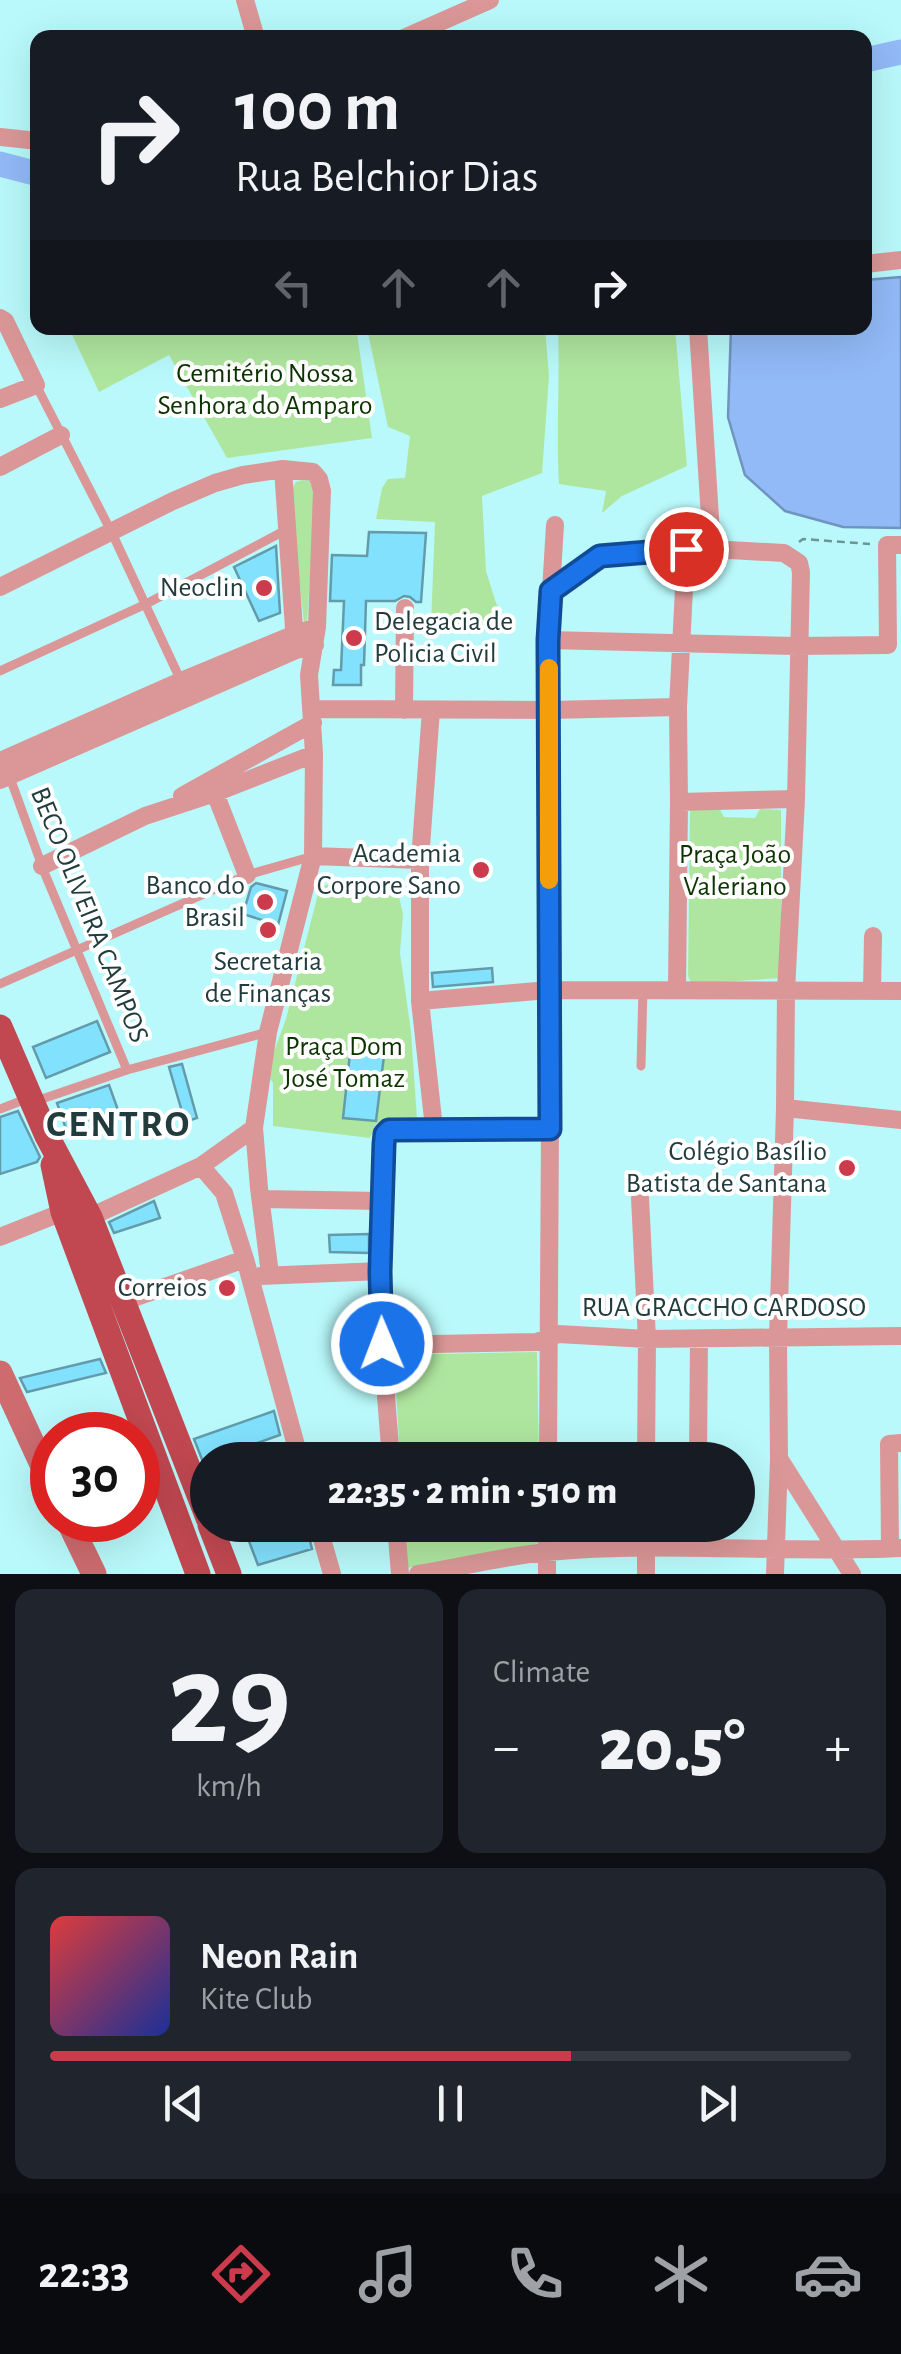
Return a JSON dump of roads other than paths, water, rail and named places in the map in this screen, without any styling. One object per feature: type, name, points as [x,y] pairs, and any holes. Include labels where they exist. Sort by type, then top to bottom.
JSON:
[{"type":"main road","points":[[0,1027],[48,1136],[90,1217],[190,1474]]},
{"type":"main road","points":[[48,1136],[63,1212],[198,1574]]},
{"type":"main road","points":[[186,1537],[190,1519]]},
{"type":"main road","points":[[217,1542],[230,1574]]},
{"type":"street","points":[[246,0],[254,30]]},
{"type":"street","points":[[422,30],[490,0]]},
{"type":"street","points":[[0,137],[30,140]]},
{"type":"street","points":[[872,263],[901,260]]},
{"type":"street","points":[[0,318],[36,385],[0,399]]},
{"type":"street","points":[[698,335],[712,548]]},
{"type":"street","points":[[0,466],[61,435]]},
{"type":"street","points":[[283,469],[295,642],[309,675]]},
{"type":"street","points":[[0,587],[216,483],[283,469],[313,472],[319,479],[322,491],[316,636],[309,675],[314,754],[313,856],[268,1032],[254,1128],[270,1274]]},
{"type":"street","points":[[548,1442],[548,640],[555,525]]},
{"type":"street","points":[[548,640],[888,646],[894,545]]},
{"type":"street","points":[[677,989],[678,707],[686,549],[784,553],[798,561],[801,572],[796,799],[786,991],[776,1574]]},
{"type":"street","points":[[404,608],[404,710]]},
{"type":"street","points":[[2,767],[316,636]]},
{"type":"street","points":[[42,866],[146,816],[312,716],[404,710],[678,707]]},
{"type":"street","points":[[431,710],[420,860],[420,1001],[434,1128]]},
{"type":"street","points":[[146,816],[215,794],[314,754]]},
{"type":"street","points":[[215,794],[248,876]]},
{"type":"street","points":[[678,802],[796,799]]},
{"type":"street","points":[[313,856],[420,860]]},
{"type":"street","points":[[872,936],[872,991]]},
{"type":"street","points":[[420,1001],[548,990],[901,990]]},
{"type":"street","points":[[786,1108],[901,1120]]},
{"type":"street","points":[[90,1217],[201,1166],[254,1128]]},
{"type":"street","points":[[390,1442],[380,1272],[385,1134],[394,1128],[550,1129]]},
{"type":"street","points":[[201,1166],[224,1193],[295,1442]]},
{"type":"street","points":[[224,1193],[382,1202]]},
{"type":"street","points":[[640,1198],[647,1339],[646,1442]]},
{"type":"street","points":[[0,1237],[63,1212]]},
{"type":"street","points":[[122,1302],[248,1268],[270,1274],[380,1272]]},
{"type":"street","name":"RUA GRACCHO CARDOSO","points":[[382,1344],[537,1342],[558,1334],[647,1339],[901,1336]]},
{"type":"street","points":[[698,1442],[699,1338]]},
{"type":"street","points":[[0,1372],[30,1438]]},
{"type":"street","points":[[418,1574],[547,1552],[698,1546],[776,1550],[895,1548],[896,1492],[889,1444],[901,1443]]},
{"type":"street","points":[[780,1460],[852,1574]]},
{"type":"street","points":[[79,1542],[94,1574]]},
{"type":"street","points":[[323,1542],[332,1574]]},
{"type":"street","points":[[397,1542],[400,1574]]},
{"type":"street","points":[[547,1542],[547,1574]]},
{"type":"street","points":[[646,1542],[646,1574]]},
{"type":"lane","points":[[36,385],[112,532],[184,690]]},
{"type":"lane","points":[[0,670],[146,604],[286,530]]},
{"type":"lane","points":[[551,591],[600,556],[686,549]]},
{"type":"lane","name":"BECO OLIVEIRA CAMPOS","points":[[2,767],[126,1070]]},
{"type":"lane","points":[[0,984],[248,876],[313,856]]},
{"type":"lane","points":[[641,1066],[643,989]]},
{"type":"lane","points":[[0,1108],[268,1032]]},
{"type":"water","points":[[901,277],[901,528],[843,527],[785,511],[745,475],[728,417],[731,335],[872,335],[872,279]]},
{"type":"waterway","points":[[872,58],[901,52]]},
{"type":"waterway","points":[[0,164],[30,172]]},
{"type":"place","name":"Neoclin","points":[[264,588]]},
{"type":"place","name":"Delegacia de Policia Civil","points":[[354,638]]},
{"type":"place","name":"Academia Corpore Sano","points":[[481,870]]},
{"type":"place","name":"Banco do Brasil","points":[[265,902]]},
{"type":"place","name":"Secretaria de Finanças","points":[[268,930]]},
{"type":"place","name":"Colégio Basílio Batista de Santana","points":[[847,1168]]},
{"type":"place","name":"Correios","points":[[227,1288]]},
{"type":"district","name":"CENTRO","points":[[119,1125]]},
{"type":"park label","name":"Cemitério Nossa Senhora do Amparo","points":[[265,390]]},
{"type":"park label","name":"Praça João Valeriano","points":[[735,871]]},
{"type":"park label","name":"Praça Dom José Tomaz","points":[[344,1063]]}]
